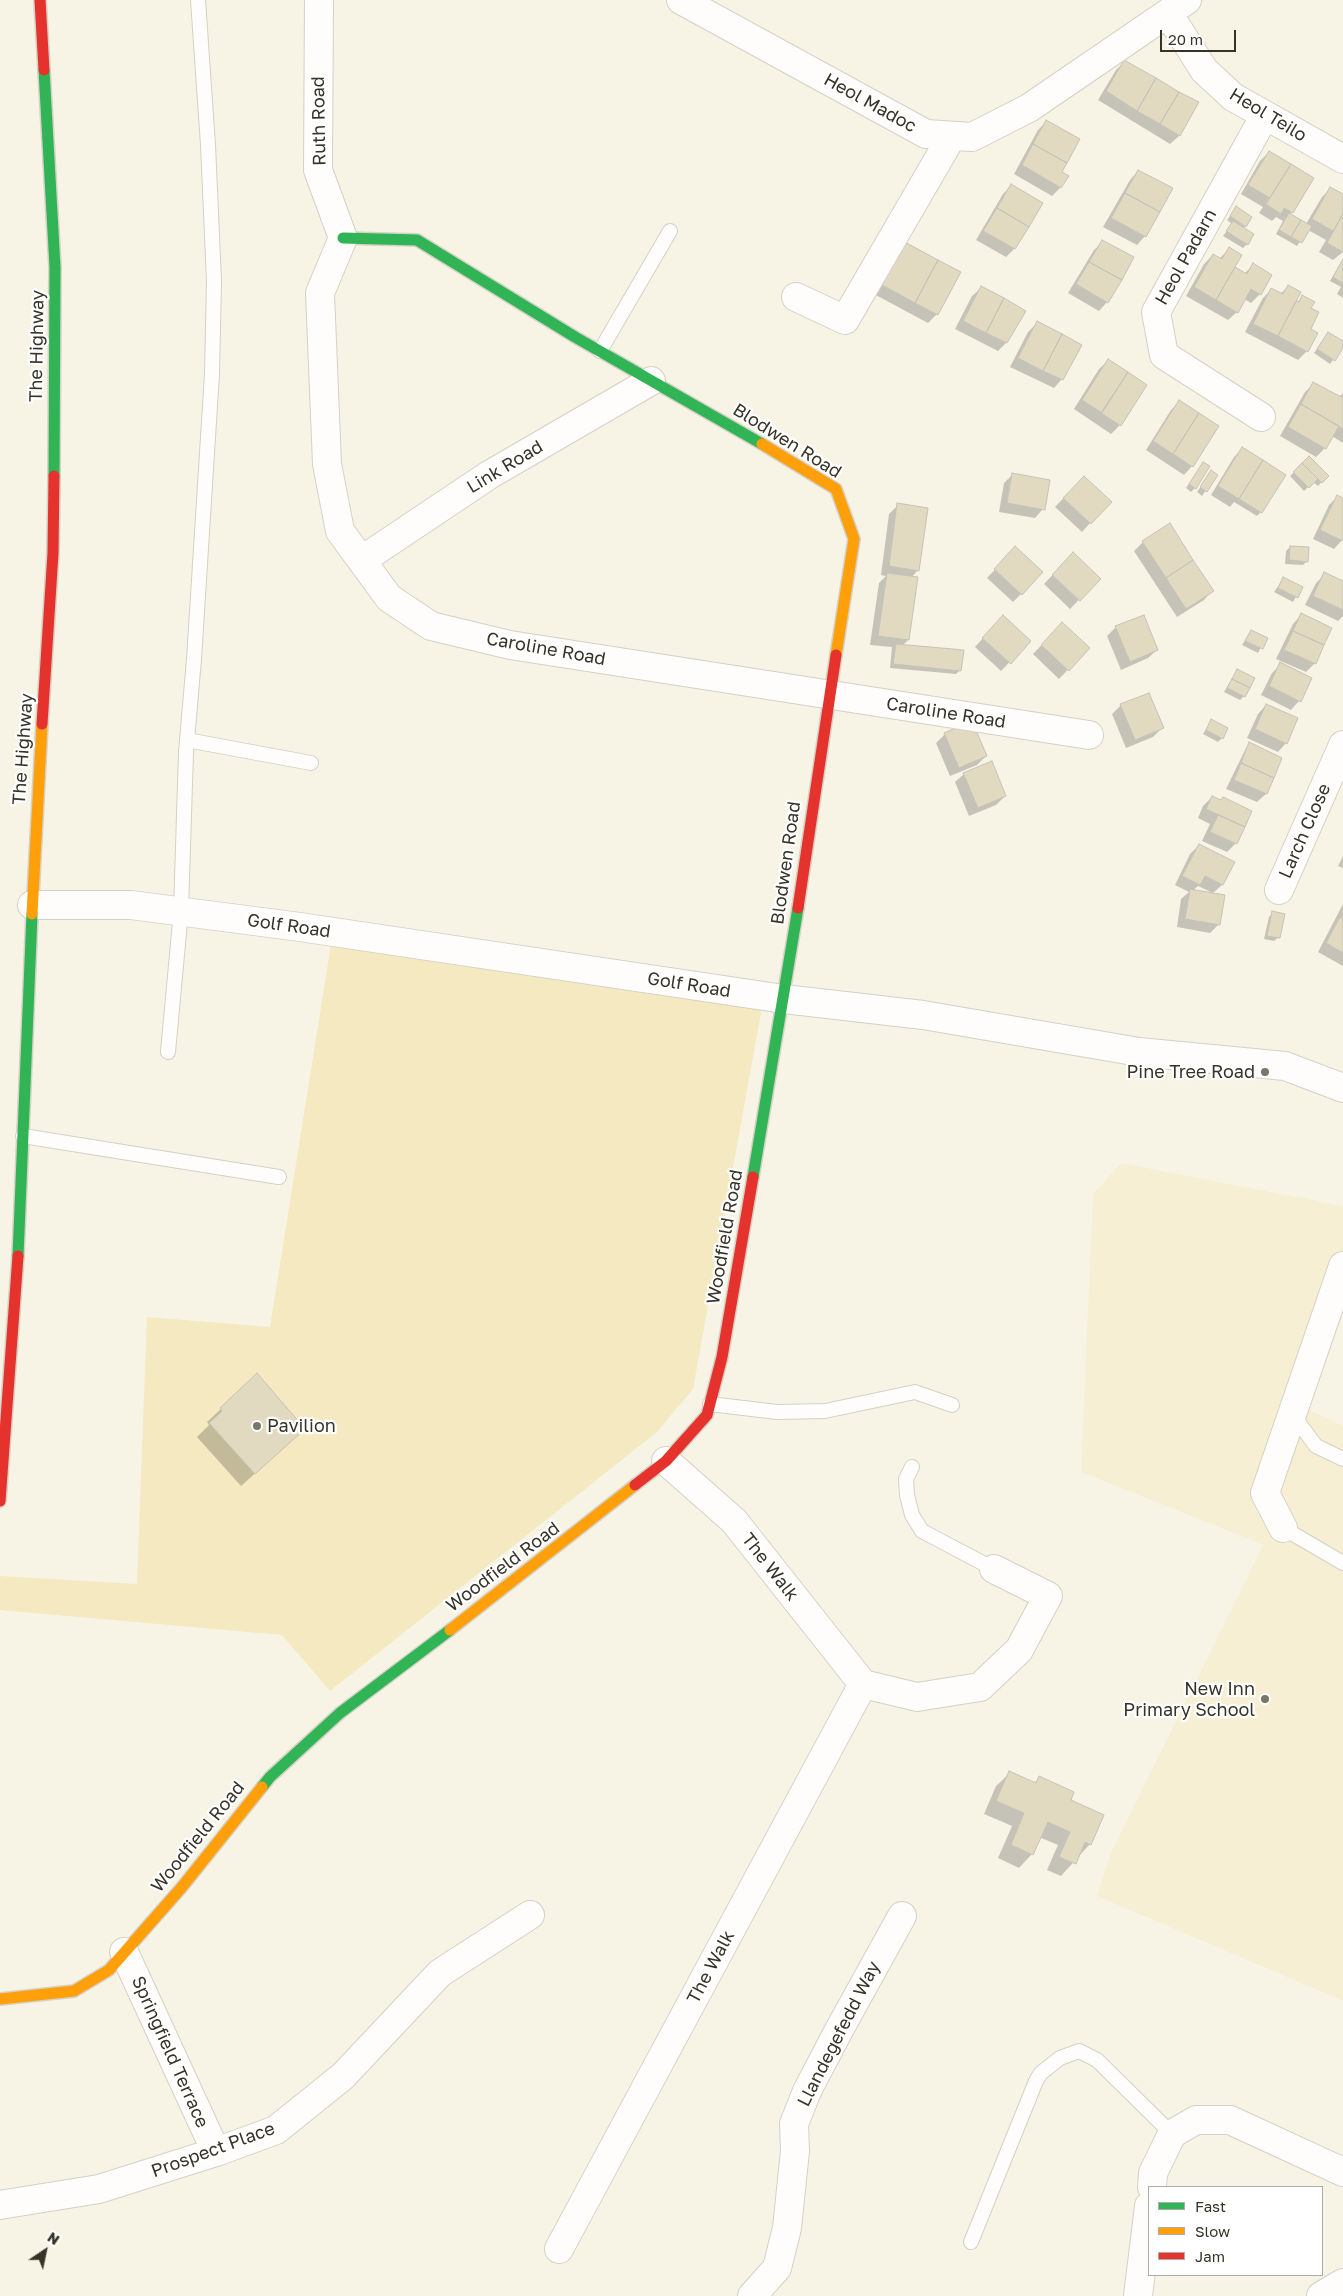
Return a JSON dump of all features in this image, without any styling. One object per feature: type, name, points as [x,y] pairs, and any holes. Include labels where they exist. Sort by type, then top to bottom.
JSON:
[{"type":"street","name":"The Highway","points":[[0,1501],[20,1228],[32,905],[53,553],[55,268],[40,0]]},
{"type":"street","name":"Ruth Road","points":[[319,0],[318,170],[343,238]]},
{"type":"street","name":"Heol Madoc","points":[[685,1],[926,134],[972,137],[1029,108],[1177,7]]},
{"type":"street","name":"Heol Teilo","points":[[1177,7],[1204,70],[1233,97],[1343,159]]},
{"type":"street","name":"Heol Padarn","points":[[1261,417],[1164,355],[1156,312],[1265,115]]},
{"type":"street","points":[[796,297],[845,320],[952,136]]},
{"type":"street","name":"Blodwen Road","points":[[343,238],[416,240],[600,351],[774,451],[836,489],[854,538],[828,695],[784,999]]},
{"type":"street","name":"Caroline Road","points":[[343,238],[320,293],[327,464],[340,530],[389,598],[431,626],[510,645],[1089,735]]},
{"type":"street","name":"Link Road","points":[[362,560],[489,475],[651,381]]},
{"type":"street","name":"Larch Close","points":[[1279,890],[1343,745]]},
{"type":"street","name":"Golf Road","points":[[32,905],[131,905],[300,927],[784,999],[923,1015],[1139,1052],[1285,1066],[1343,1088]]},
{"type":"street","name":"Woodfield Road","points":[[0,1999],[74,1990],[109,1970],[182,1887],[270,1777],[340,1712],[548,1555],[666,1461],[707,1415],[722,1357],[784,999]]},
{"type":"street","points":[[1283,1528],[1265,1494],[1343,1266]]},
{"type":"street","name":"The Walk","points":[[559,2250],[863,1684],[734,1521],[666,1461]]},
{"type":"street","points":[[863,1684],[917,1697],[980,1687],[1019,1650],[1048,1596],[994,1569]]},
{"type":"street","name":"Prospect Place","points":[[0,2205],[99,2189],[216,2152],[276,2130],[343,2076],[440,1973],[530,1915]]},
{"type":"street","name":"Llandegefedd Way","points":[[752,2296],[777,2268],[787,2228],[795,2151],[794,2124],[807,2091],[902,1916]]},
{"type":"street","name":"Springfield Terrace","points":[[124,1952],[216,2152]]},
{"type":"street","points":[[1152,2186],[1153,2173],[1172,2134],[1196,2120],[1230,2120],[1343,2172]]},
{"type":"street","points":[[1138,2296],[1148,2214]]},
{"type":"street","points":[[1321,2296],[1343,2283]]},
{"type":"lane","points":[[168,1052],[181,911],[187,740],[212,374],[214,281],[208,144],[198,0]]},
{"type":"lane","points":[[600,351],[670,231]]},
{"type":"lane","points":[[187,740],[311,763]]},
{"type":"lane","points":[[23,1136],[278,1177]]},
{"type":"lane","points":[[710,1404],[777,1412],[824,1411],[915,1392],[952,1404]]},
{"type":"lane","points":[[1292,1414],[1316,1446],[1343,1459]]},
{"type":"lane","points":[[912,1468],[906,1479],[907,1495],[912,1515],[922,1532],[994,1569]]},
{"type":"lane","points":[[1283,1528],[1343,1563]]},
{"type":"lane","points":[[970,2242],[1036,2081],[1041,2072],[1060,2058],[1079,2051],[1097,2060],[1172,2134]]},
{"type":"shaded area","points":[[333,932],[764,996],[693,1389],[657,1432],[330,1691],[282,1635],[0,1610],[0,1576],[137,1584],[147,1317],[270,1327]]},
{"type":"shaded area","name":"New Inn Primary School","points":[[1121,1163],[1343,1206],[1343,1307],[1306,1408],[1343,1426],[1343,2001],[1097,1896],[1111,1853],[1263,1545],[1081,1472],[1093,1194]]},
{"type":"building","points":[[1124,60],[1156,78],[1137,111],[1106,91]]},
{"type":"building","points":[[1156,78],[1179,92],[1160,124],[1137,111]]},
{"type":"building","points":[[1179,92],[1199,102],[1180,136],[1160,124]]},
{"type":"building","points":[[1046,120],[1080,139],[1067,163],[1033,144]]},
{"type":"building","points":[[1033,144],[1067,163],[1062,172],[1069,176],[1061,188],[1022,165]]},
{"type":"building","points":[[1269,151],[1291,164],[1270,198],[1248,185]]},
{"type":"building","points":[[1291,164],[1314,178],[1293,213],[1284,208],[1281,214],[1266,204]]},
{"type":"building","points":[[1138,170],[1173,188],[1160,212],[1125,193]]},
{"type":"building","points":[[1011,184],[1043,203],[1029,227],[997,208]]},
{"type":"building","points":[[1330,187],[1343,194],[1343,214],[1333,231],[1312,219]]},
{"type":"building","points":[[1125,193],[1160,212],[1146,237],[1111,218]]},
{"type":"building","points":[[1236,206],[1252,217],[1246,227],[1230,216]]},
{"type":"building","points":[[997,208],[1029,227],[1015,249],[983,231]]},
{"type":"building","points":[[1289,213],[1301,220],[1291,237],[1279,230]]},
{"type":"building","points":[[1343,214],[1343,252],[1327,243]]},
{"type":"building","points":[[1301,220],[1312,226],[1302,243],[1291,237]]},
{"type":"building","points":[[1233,221],[1254,234],[1248,245],[1226,231]]},
{"type":"building","points":[[1102,240],[1134,257],[1122,280],[1089,262]]},
{"type":"building","points":[[903,241],[938,260],[915,303],[880,284]]},
{"type":"building","points":[[1229,247],[1242,255],[1216,300],[1194,287],[1213,254],[1222,259]]},
{"type":"building","points":[[1343,259],[1343,283],[1333,277]]},
{"type":"building","points":[[938,260],[961,272],[938,315],[915,303]]},
{"type":"building","points":[[1089,262],[1122,280],[1108,303],[1076,284]]},
{"type":"building","points":[[1253,263],[1272,275],[1261,295],[1251,289],[1238,313],[1216,300],[1235,267],[1247,274]]},
{"type":"building","points":[[1288,285],[1301,292],[1278,336],[1253,324],[1271,288],[1283,294]]},
{"type":"building","points":[[981,286],[1004,298],[986,333],[963,321]]},
{"type":"building","points":[[1302,295],[1315,302],[1311,308],[1319,312],[1311,329],[1318,333],[1308,352],[1278,336],[1296,301],[1299,302]]},
{"type":"building","points":[[1004,298],[1026,311],[1007,343],[986,333]]},
{"type":"building","points":[[1037,321],[1062,334],[1043,371],[1018,358]]},
{"type":"building","points":[[1328,332],[1343,341],[1343,348],[1335,361],[1317,349]]},
{"type":"building","points":[[1062,334],[1082,345],[1063,380],[1043,371]]},
{"type":"building","points":[[1108,359],[1128,372],[1102,413],[1082,400]]},
{"type":"building","points":[[1128,372],[1147,385],[1121,426],[1101,413]]},
{"type":"building","points":[[1313,382],[1341,397],[1343,394],[1343,429],[1301,404]]},
{"type":"building","points":[[1179,400],[1199,413],[1173,454],[1153,441]]},
{"type":"building","points":[[1301,404],[1339,426],[1326,449],[1288,427]]},
{"type":"building","points":[[1199,413],[1219,426],[1193,467],[1173,454]]},
{"type":"building","points":[[1242,447],[1263,460],[1239,499],[1218,486]]},
{"type":"building","points":[[1309,456],[1329,476],[1322,483],[1302,463]]},
{"type":"building","points":[[1263,460],[1286,475],[1262,513],[1239,499]]},
{"type":"building","points":[[1203,462],[1210,466],[1196,489],[1189,484]]},
{"type":"building","points":[[1302,463],[1318,479],[1309,488],[1293,472]]},
{"type":"building","points":[[1211,470],[1218,475],[1207,492],[1200,487]]},
{"type":"building","points":[[1012,473],[1050,480],[1045,510],[1007,503]]},
{"type":"building","points":[[1084,476],[1112,502],[1091,524],[1063,498]]},
{"type":"building","points":[[1337,495],[1343,498],[1343,541],[1320,530]]},
{"type":"building","points":[[897,503],[928,508],[919,571],[889,566]]},
{"type":"building","points":[[1170,523],[1193,560],[1166,578],[1142,541]]},
{"type":"building","points":[[1015,546],[1043,572],[1022,595],[994,569]]},
{"type":"building","points":[[1290,546],[1309,547],[1308,562],[1289,560]]},
{"type":"building","points":[[1073,552],[1101,579],[1080,601],[1052,575]]},
{"type":"building","points":[[1193,560],[1214,591],[1186,609],[1166,578]]},
{"type":"building","points":[[1324,572],[1343,581],[1343,610],[1313,596]]},
{"type":"building","points":[[887,573],[918,577],[909,640],[878,636]]},
{"type":"building","points":[[1283,577],[1303,587],[1298,598],[1278,588]]},
{"type":"building","points":[[1301,613],[1332,628],[1324,645],[1293,631]]},
{"type":"building","points":[[1003,615],[1031,641],[1011,664],[982,638]]},
{"type":"building","points":[[1144,615],[1158,650],[1130,662],[1115,626]]},
{"type":"building","points":[[1062,622],[1090,648],[1069,671],[1041,645]]},
{"type":"building","points":[[1251,630],[1268,638],[1263,649],[1245,641]]},
{"type":"building","points":[[1293,631],[1324,645],[1316,664],[1284,650]]},
{"type":"building","points":[[896,644],[964,650],[961,671],[893,664]]},
{"type":"building","points":[[1280,662],[1312,678],[1301,702],[1269,686]]},
{"type":"building","points":[[1237,669],[1255,678],[1250,688],[1232,679]]},
{"type":"building","points":[[1232,679],[1250,688],[1245,697],[1227,688]]},
{"type":"building","points":[[1149,693],[1164,728],[1135,740],[1120,704]]},
{"type":"building","points":[[1266,704],[1298,718],[1287,744],[1255,729]]},
{"type":"building","points":[[1211,719],[1228,728],[1223,739],[1206,730]]},
{"type":"building","points":[[972,721],[987,756],[959,768],[944,733]]},
{"type":"building","points":[[1249,742],[1282,758],[1274,778],[1241,763]]},
{"type":"building","points":[[992,761],[1006,796],[978,808],[963,773]]},
{"type":"building","points":[[1241,763],[1274,778],[1267,794],[1234,780]]},
{"type":"building","points":[[1212,796],[1221,800],[1223,797],[1252,811],[1245,827],[1206,809]]},
{"type":"building","points":[[1218,815],[1245,827],[1237,844],[1210,832]]},
{"type":"building","points":[[1199,844],[1235,862],[1223,885],[1205,876],[1200,885],[1182,876]]},
{"type":"building","points":[[1190,889],[1225,895],[1220,925],[1185,919]]},
{"type":"building","points":[[1272,911],[1285,914],[1280,938],[1267,936]]},
{"type":"building","points":[[1340,917],[1343,919],[1343,953],[1326,943]]},
{"type":"building","name":"Pavilion","points":[[257,1373],[305,1429],[255,1474],[209,1423],[222,1411],[220,1408]]},
{"type":"building","points":[[1009,1771],[1036,1783],[1039,1776],[1074,1792],[1071,1800],[1104,1815],[1091,1845],[1085,1842],[1076,1864],[1059,1857],[1070,1832],[1048,1822],[1033,1855],[1011,1845],[1024,1813],[996,1801]]},
{"type":"traffic: fast","points":[[44,70],[55,267],[54,476]]},
{"type":"traffic: fast","points":[[343,238],[417,240],[575,337],[762,444]]},
{"type":"traffic: fast","points":[[753,1177],[798,908]]},
{"type":"traffic: fast","points":[[18,1256],[32,914]]},
{"type":"traffic: fast","points":[[262,1787],[270,1777],[340,1713],[450,1630]]},
{"type":"traffic: slow","points":[[762,444],[836,489],[854,539],[836,655]]},
{"type":"traffic: slow","points":[[32,914],[42,724]]},
{"type":"traffic: slow","points":[[450,1630],[635,1485]]},
{"type":"traffic: slow","points":[[0,1999],[74,1991],[109,1970],[182,1887],[262,1787]]},
{"type":"traffic: jam","points":[[40,0],[44,70]]},
{"type":"traffic: jam","points":[[42,724],[53,553],[54,476]]},
{"type":"traffic: jam","points":[[798,908],[836,655]]},
{"type":"traffic: jam","points":[[635,1485],[666,1461],[707,1415],[722,1357],[753,1177]]},
{"type":"traffic: jam","points":[[0,1501],[18,1256]]},
{"type":"place","name":"Pine Tree Road","points":[[1265,1072]]},
{"type":"place","name":"Pavilion","points":[[257,1426]]},
{"type":"place","name":"New Inn Primary School","points":[[1265,1699]]}]
